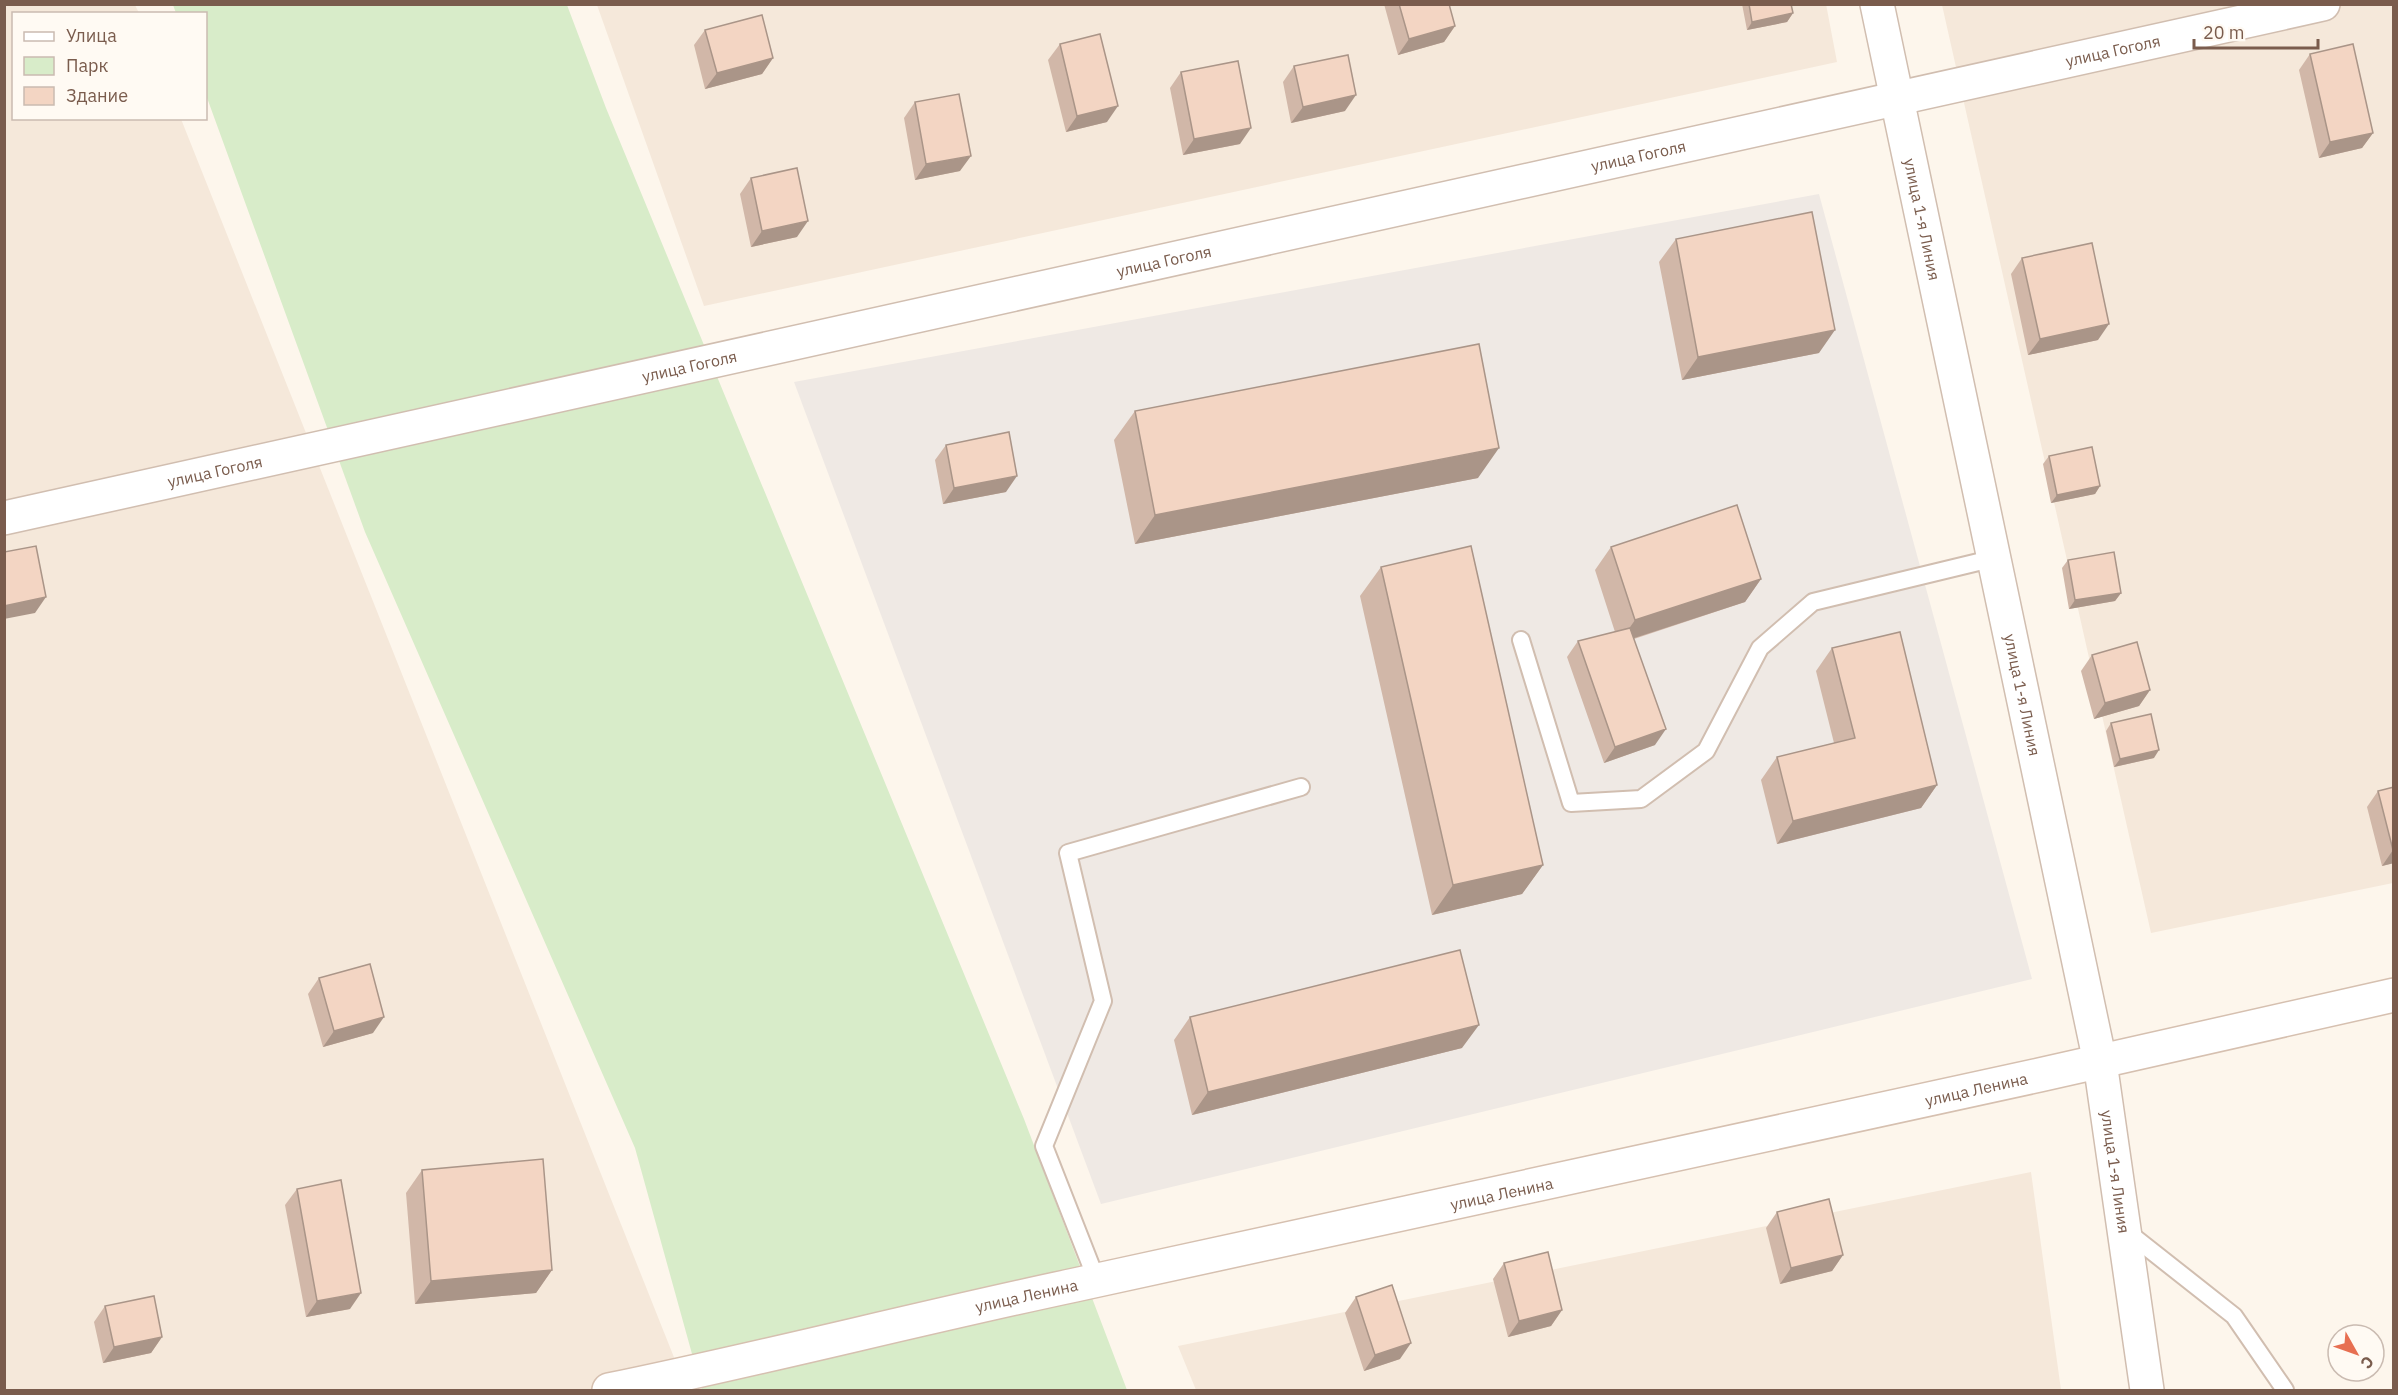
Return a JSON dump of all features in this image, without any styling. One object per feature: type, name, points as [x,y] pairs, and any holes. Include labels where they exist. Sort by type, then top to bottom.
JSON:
[{"type":"street","name":"улица 1-я Линия","points":[[1877,4],[2100,1062],[2147,1390]]},
{"type":"street","name":"улица Гоголя","points":[[4,518],[2323,4]]},
{"type":"street","name":"улица Ленина","points":[[609,1390],[2100,1062],[2394,995]]},
{"type":"lane","points":[[1521,640],[1571,803],[1641,800],[1706,751],[1760,648],[1814,602],[1995,558]]},
{"type":"lane","points":[[1084,1284],[1044,1146],[1103,1001],[1068,853],[1301,788]]},
{"type":"lane","points":[[2124,1230],[2234,1316],[2284,1390]]},
{"type":"shaded area","points":[[1826,4],[1837,62],[704,306],[597,5]]},
{"type":"shaded area","points":[[5,5],[135,5],[138,12],[12,12],[12,120],[181,120],[687,1390],[5,1390]]},
{"type":"shaded area","points":[[1942,5],[2393,5],[2393,883],[2151,933]]},
{"type":"shaded area","points":[[1819,194],[2032,979],[1101,1204],[794,382]]},
{"type":"shaded area","points":[[2031,1172],[2061,1390],[1196,1390],[1178,1346]]},
{"type":"green space","points":[[173,5],[567,5],[606,108],[1024,1119],[1127,1390],[702,1390],[635,1148],[365,532],[207,98],[207,12],[176,12]]},
{"type":"building","points":[[1399,4],[1449,4],[1455,26],[1409,39]]},
{"type":"building","points":[[1749,4],[1791,4],[1793,13],[1752,22]]},
{"type":"building","points":[[762,15],[773,58],[717,73],[705,30]]},
{"type":"building","points":[[1100,34],[1118,106],[1077,116],[1060,44]]},
{"type":"building","points":[[2353,44],[2373,133],[2330,142],[2310,54]]},
{"type":"building","points":[[1348,55],[1356,95],[1303,107],[1294,66]]},
{"type":"building","points":[[1238,61],[1251,128],[1194,139],[1181,72]]},
{"type":"building","points":[[959,94],[971,156],[926,164],[915,102]]},
{"type":"building","points":[[797,168],[808,221],[762,231],[751,178]]},
{"type":"building","points":[[1812,212],[1835,330],[1698,357],[1676,239]]},
{"type":"building","points":[[2092,243],[2109,324],[2040,339],[2022,258]]},
{"type":"building","points":[[1479,344],[1499,448],[1155,515],[1135,411]]},
{"type":"building","points":[[1009,432],[1017,476],[954,488],[946,445]]},
{"type":"building","points":[[2092,447],[2100,486],[2057,495],[2049,456]]},
{"type":"building","points":[[1737,505],[1761,579],[1635,620],[1611,547]]},
{"type":"building","points":[[36,546],[46,597],[4,606],[4,552]]},
{"type":"building","points":[[1471,546],[1543,865],[1453,885],[1381,567]]},
{"type":"building","points":[[2114,552],[2121,593],[2075,600],[2068,560]]},
{"type":"building","points":[[1630,628],[1666,729],[1615,747],[1578,641]]},
{"type":"building","points":[[1900,632],[1937,785],[1793,821],[1777,757],[1855,738],[1832,648]]},
{"type":"building","points":[[2137,642],[2150,690],[2105,703],[2092,655]]},
{"type":"building","points":[[2151,714],[2159,750],[2120,759],[2111,723]]},
{"type":"building","points":[[2394,787],[2394,850],[2393,850],[2378,791]]},
{"type":"building","points":[[1460,950],[1479,1025],[1208,1092],[1190,1017]]},
{"type":"building","points":[[370,964],[384,1017],[334,1031],[319,978]]},
{"type":"building","points":[[543,1159],[552,1270],[431,1281],[422,1170]]},
{"type":"building","points":[[341,1180],[361,1293],[317,1301],[297,1189]]},
{"type":"building","points":[[1829,1199],[1843,1255],[1791,1268],[1777,1212]]},
{"type":"building","points":[[1548,1252],[1562,1310],[1519,1321],[1504,1263]]},
{"type":"building","points":[[1392,1285],[1411,1343],[1375,1355],[1356,1297]]},
{"type":"building","points":[[154,1296],[162,1337],[114,1347],[105,1306]]}]
